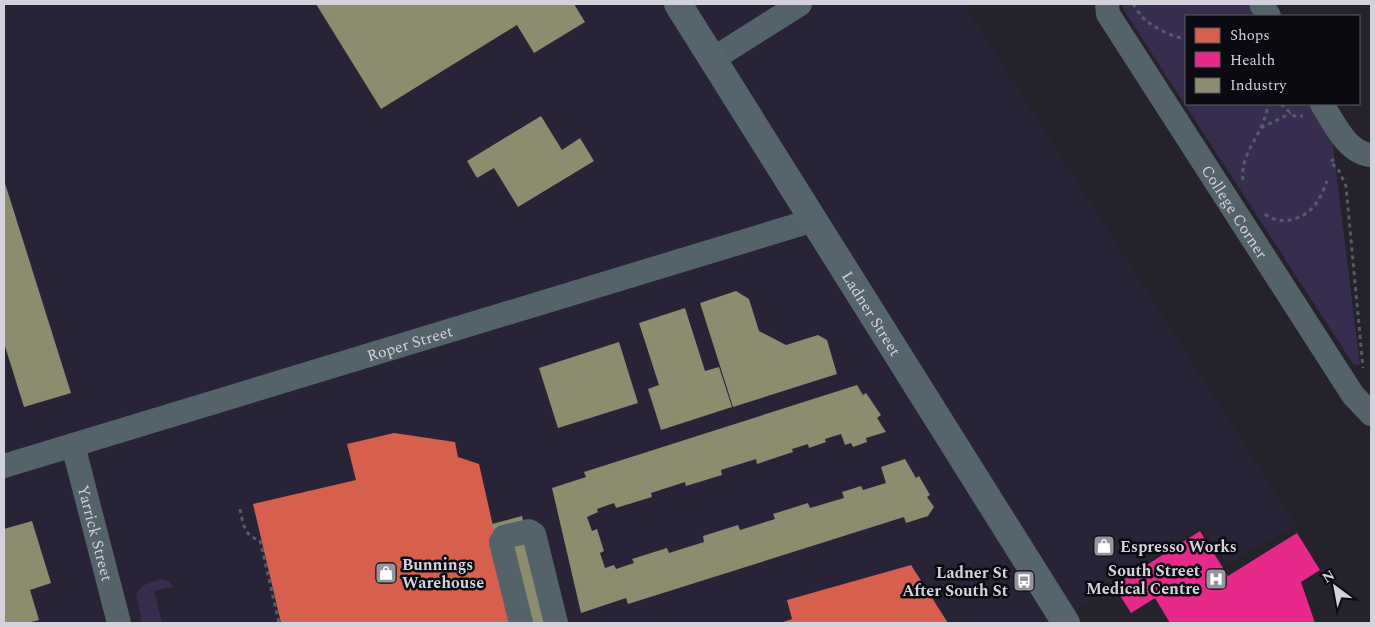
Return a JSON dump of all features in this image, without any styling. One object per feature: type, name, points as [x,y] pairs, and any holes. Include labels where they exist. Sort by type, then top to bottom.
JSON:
[{"type":"street","name":"Ladner Street","points":[[678,4],[1066,623]]},
{"type":"street","points":[[713,59],[800,4]]},
{"type":"street","name":"College Corner","points":[[1107,4],[1108,14],[1347,386],[1371,414]]},
{"type":"street","points":[[1261,4],[1267,15]]},
{"type":"street","points":[[1323,105],[1343,138],[1366,155]]},
{"type":"street","name":"Roper Street","points":[[4,466],[814,220]]},
{"type":"street","name":"Yarrick Street","points":[[73,445],[119,623]]},
{"type":"street","points":[[521,623],[502,542],[504,537],[529,531],[534,534],[556,623]]},
{"type":"path","points":[[1132,4],[1143,18],[1160,29],[1185,39]]},
{"type":"path","points":[[1244,184],[1244,166],[1248,151],[1260,128],[1269,105]]},
{"type":"path","points":[[1260,128],[1291,113]]},
{"type":"path","points":[[1262,211],[1267,216],[1280,221],[1299,218],[1314,206],[1327,182]]},
{"type":"path","points":[[1346,186],[1363,368]]},
{"type":"path","points":[[240,509],[246,533],[260,540],[279,623]]},
{"type":"shaded area","points":[[4,4],[964,4],[1297,527],[1227,564],[1202,526],[1100,592],[1058,623],[4,623]]},
{"type":"shaded area","points":[[1122,4],[1247,4],[1254,15],[1185,15],[1185,105],[1123,9]]},
{"type":"shaded area","points":[[1185,105],[1311,105],[1332,137],[1360,365],[1353,364]]},
{"type":"shaded area","points":[[160,579],[170,581],[173,587],[154,591],[162,623],[142,623],[136,594],[142,586]]},
{"type":"building: Shops","name":"Bunnings Warehouse","points":[[394,433],[455,442],[458,457],[479,464],[515,623],[281,623],[253,504],[356,480],[347,444]]},
{"type":"building: Shops","points":[[911,565],[948,623],[780,623],[792,619],[787,600]]},
{"type":"building: Health","name":"South Street Medical Centre","points":[[1200,531],[1228,576],[1297,533],[1320,570],[1301,582],[1315,623],[1170,623],[1155,598],[1131,613],[1114,586]]},
{"type":"building: Industry","points":[[316,4],[574,4],[585,22],[534,53],[517,25],[381,109]]},
{"type":"building: Industry","points":[[541,116],[562,150],[580,138],[594,161],[518,207],[494,168],[477,178],[467,161]]},
{"type":"building: Industry","points":[[4,180],[71,393],[24,407],[4,343]]},
{"type":"building: Industry","points":[[736,291],[749,299],[759,331],[786,345],[818,335],[827,340],[837,374],[733,407],[700,303]]},
{"type":"building: Industry","points":[[685,308],[705,371],[719,367],[732,407],[661,430],[648,389],[659,385],[639,323]]},
{"type":"building: Industry","points":[[619,342],[638,403],[558,428],[539,368]]},
{"type":"building: Industry","points":[[857,385],[863,395],[866,393],[881,415],[877,418],[886,432],[866,438],[867,442],[853,447],[851,443],[845,445],[841,434],[825,439],[826,442],[809,448],[808,444],[792,449],[793,452],[757,464],[756,459],[721,470],[722,475],[686,486],[685,482],[651,493],[652,497],[616,508],[614,503],[597,509],[598,512],[587,517],[592,531],[597,529],[604,551],[600,553],[605,568],[614,565],[616,569],[634,563],[632,559],[667,548],[669,553],[704,542],[703,536],[738,525],[740,530],[775,519],[773,514],[808,503],[810,508],[844,498],[842,492],[861,486],[863,490],[886,483],[881,467],[905,459],[916,478],[919,476],[930,495],[927,497],[934,507],[928,516],[906,523],[904,517],[628,604],[626,598],[581,613],[552,488],[586,477],[584,472]]},
{"type":"building: Industry","points":[[522,516],[546,623],[515,623],[492,524]]},
{"type":"building: Industry","points":[[32,521],[51,583],[30,590],[39,620],[27,623],[4,623],[4,529]]},
{"type":"place","name":"Espresso Works","points":[[1104,546]]},
{"type":"place","name":"Bunnings Warehouse","points":[[386,573]]},
{"type":"place","name":"South Street Medical Centre","points":[[1216,579]]},
{"type":"place","name":"Ladner St After South St","points":[[1024,581]]}]
